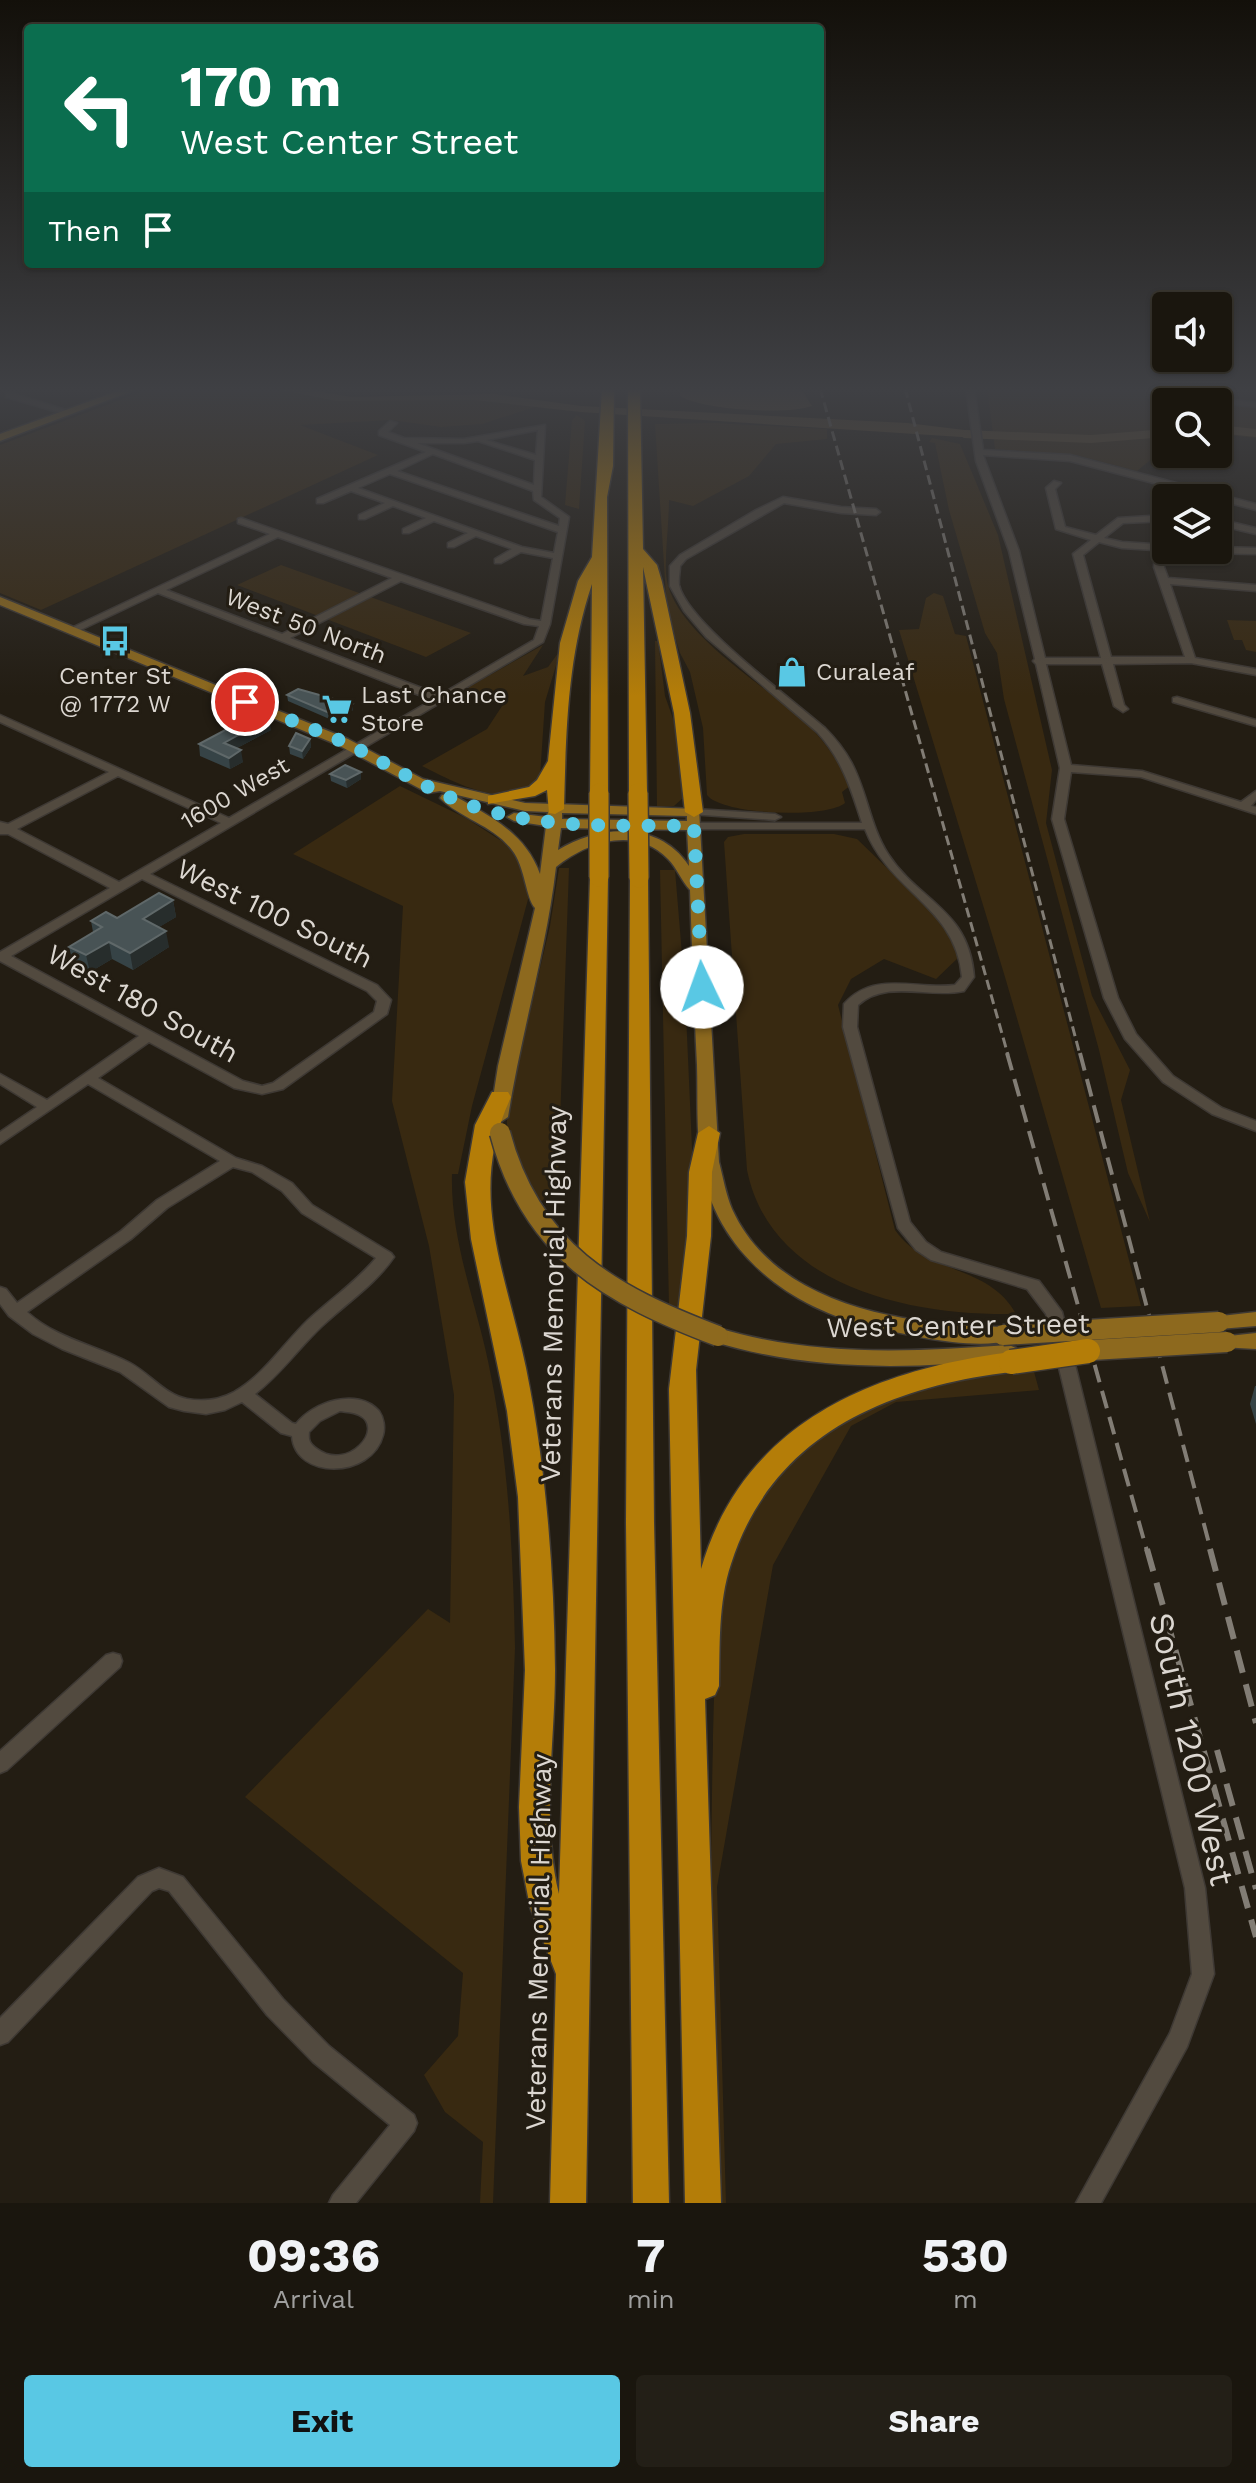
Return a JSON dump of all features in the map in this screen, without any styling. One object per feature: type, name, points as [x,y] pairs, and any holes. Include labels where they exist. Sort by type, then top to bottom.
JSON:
[{"type":"highway","name":"Veterans Memorial Highway","points":[[568,2203],[599,877],[601,491]]},
{"type":"highway","points":[[634,491],[639,878],[640,1522],[651,2203]]},
{"type":"highway","points":[[634,548],[650,565],[655,582],[682,713],[694,819]]},
{"type":"highway","points":[[555,816],[563,689],[579,600],[587,575],[600,557]]},
{"type":"highway","points":[[494,800],[535,791],[545,783],[557,761]]},
{"type":"highway","points":[[500,1097],[484,1130],[475,1196],[515,1377],[530,1485],[538,1586],[535,1822],[538,1871],[542,1893],[573,1974]]},
{"type":"highway","points":[[703,2203],[682,1389],[684,1343],[699,1238],[699,1164],[709,1133]]},
{"type":"highway","points":[[693,1778],[702,1739],[706,1625],[715,1566],[724,1538],[752,1489],[806,1432],[858,1399],[1007,1350],[1088,1351]]},
{"type":"main road","points":[[0,601],[353,749],[424,783],[495,825],[519,846],[535,875],[542,919]]},
{"type":"main road","points":[[424,783],[555,816]]},
{"type":"main road","points":[[447,798],[503,815],[694,819]]},
{"type":"main road","name":"West Center Street","points":[[555,816],[542,919],[500,1097],[500,1133],[517,1189],[557,1244],[618,1291],[680,1323],[718,1336],[780,1352],[850,1359],[1223,1332],[1254,1340]]},
{"type":"main road","name":"West Center Street","points":[[694,819],[709,1133],[714,1188],[726,1215],[763,1263],[798,1289],[844,1313],[894,1328],[1007,1350]]},
{"type":"main road","points":[[551,864],[567,849],[584,841],[607,836],[634,837],[656,843],[671,853],[697,888]]},
{"type":"main road","name":"West Center Street","points":[[1088,1351],[1223,1332],[1256,1319]]},
{"type":"street","points":[[320,501],[344,491]]},
{"type":"street","points":[[359,491],[520,549],[557,556]]},
{"type":"street","points":[[447,491],[561,530]]},
{"type":"street","points":[[241,521],[527,622],[545,624],[564,513],[538,500],[537,491]]},
{"type":"street","points":[[992,491],[1014,551],[1066,768],[1058,819],[1111,998],[1130,1036],[1168,1079],[1187,1094],[1256,1126]]},
{"type":"street","points":[[1051,491],[1061,529],[1093,539],[1152,547]]},
{"type":"street","points":[[1195,491],[1256,507]]},
{"type":"street","points":[[694,819],[869,823],[858,783],[836,746],[802,713],[715,643],[687,609],[674,575],[675,567],[691,553],[783,500],[841,510],[876,512]]},
{"type":"street","points":[[362,517],[393,503]]},
{"type":"street","points":[[406,531],[433,518]]},
{"type":"street","points":[[1123,709],[1119,706],[1105,662],[1078,559],[1081,548],[1121,520],[1152,519]]},
{"type":"street","points":[[1232,525],[1256,531]]},
{"type":"street","points":[[451,545],[476,533]]},
{"type":"street","points":[[70,631],[278,534]]},
{"type":"street","points":[[498,561],[520,549]]},
{"type":"street","points":[[1232,551],[1256,551]]},
{"type":"street","points":[[1160,564],[1191,660]]},
{"type":"street","points":[[282,638],[401,577]]},
{"type":"street","points":[[1165,581],[1256,588]]},
{"type":"street","name":"West 50 North","points":[[158,590],[440,699]]},
{"type":"street","name":"1600 West","points":[[0,956],[538,642],[545,624]]},
{"type":"street","points":[[1038,661],[1191,660],[1256,672]]},
{"type":"street","points":[[1177,700],[1256,723]]},
{"type":"street","points":[[0,718],[228,822]]},
{"type":"street","points":[[1066,768],[1142,774],[1256,811]]},
{"type":"street","points":[[2,829],[117,772]]},
{"type":"street","points":[[1243,807],[1256,794]]},
{"type":"street","name":"South 1200 West","points":[[869,823],[890,865],[937,908],[960,936],[968,967],[965,984],[959,988],[931,990],[878,986],[859,994],[851,1004],[850,1027],[909,1234],[936,1256],[1033,1285],[1054,1312],[1195,1888],[1203,1974],[1179,2039],[1088,2203]]},
{"type":"street","points":[[2,829],[118,887]]},
{"type":"street","name":"West 100 South","points":[[141,874],[372,988],[384,1000],[380,1014],[278,1086],[262,1090]]},
{"type":"street","name":"West 180 South","points":[[0,956],[239,1085],[262,1090]]},
{"type":"street","points":[[0,1139],[150,1035]]},
{"type":"street","points":[[0,1078],[46,1106]]},
{"type":"street","points":[[0,1293],[15,1312],[70,1349],[122,1365],[181,1405],[221,1406],[265,1380],[312,1326],[386,1257],[307,1209],[287,1187],[257,1169],[231,1161],[88,1078]]},
{"type":"street","points":[[15,1312],[126,1235],[162,1204],[231,1161]]},
{"type":"street","points":[[244,1395],[287,1428],[301,1431]]},
{"type":"street","points":[[0,1764],[113,1661]]},
{"type":"street","points":[[0,2034],[145,1884],[159,1878],[176,1884],[275,2007],[321,2054],[406,2123],[341,2203]]},
{"type":"shaded area","points":[[0,491],[300,491],[41,610],[0,593]]},
{"type":"shaded area","points":[[566,491],[580,491],[579,509],[565,505]]},
{"type":"shaded area","points":[[659,491],[721,491],[693,506],[669,500],[666,573],[671,594],[700,634],[815,732],[851,785],[842,792],[845,803],[834,808],[797,813],[752,811],[716,802],[707,795],[703,728],[690,672],[680,653],[667,612]]},
{"type":"shaded area","points":[[945,491],[980,491],[998,535],[1052,770],[1046,823],[1092,996],[1130,1070],[1121,1100],[1150,1222],[1128,1173],[1099,1050],[1004,699],[997,653],[985,633]]},
{"type":"shaded area","points":[[281,565],[471,633],[426,657],[237,585]]},
{"type":"shaded area","points":[[934,593],[943,596],[955,634],[966,636],[1141,1306],[1101,1308],[1005,977],[899,630],[919,629],[926,598]]},
{"type":"shaded area","points":[[1227,620],[1256,621],[1256,652],[1246,650],[1242,640],[1234,640]]},
{"type":"shaded area","points":[[655,641],[658,641],[665,696],[676,727],[684,797],[674,806],[657,807]]},
{"type":"shaded area","points":[[543,645],[523,676],[548,667],[561,649],[545,702],[540,777],[515,794],[499,794],[466,787],[422,766],[487,729],[504,703],[467,688]]},
{"type":"shaded area","points":[[400,786],[466,818],[500,840],[505,839],[515,850],[530,892],[472,1106],[458,1174],[452,1174],[460,1251],[486,1351],[497,1410],[506,1477],[513,1579],[515,1648],[493,2203],[480,2203],[483,2142],[445,2112],[424,2075],[458,2036],[463,1973],[245,1797],[428,1609],[450,1623],[454,1395],[429,1246],[392,1101],[403,906],[293,854]]},
{"type":"shaded area","points":[[744,834],[834,834],[857,839],[944,923],[960,956],[936,979],[884,959],[851,979],[838,1005],[895,1230],[923,1255],[990,1286],[1016,1314],[934,1309],[892,1301],[852,1287],[816,1268],[785,1243],[761,1210],[747,1170],[724,842],[728,837]]},
{"type":"shaded area","points":[[559,868],[569,868],[557,1208],[549,1199],[537,1202],[531,1192],[507,1125],[507,1109],[550,926]]},
{"type":"shaded area","points":[[660,870],[675,870],[685,991],[693,1170],[691,1226],[680,1311],[669,1307]]},
{"type":"shaded area","points":[[1033,1368],[1039,1390],[896,1402],[851,1426],[773,1565],[717,1887],[726,2203],[714,2203],[711,1916],[715,1689],[718,1625],[728,1562],[737,1535],[748,1513],[783,1471],[824,1436],[870,1407],[933,1381]]},
{"type":"building","points":[[298,689],[352,704],[334,715],[287,695]]},
{"type":"building","points":[[257,713],[269,718],[224,743],[241,750],[229,758],[199,744]]},
{"type":"building","points":[[296,733],[310,739],[302,751],[289,746]]},
{"type":"building","points":[[345,765],[361,772],[346,780],[330,774]]},
{"type":"building","points":[[159,893],[173,900],[143,919],[166,931],[130,953],[109,942],[86,955],[69,947],[102,927],[91,921],[106,912],[117,918]]},
{"type":"railway","points":[[849,491],[1008,1055]]},
{"type":"railway","points":[[932,491],[1080,1055]]},
{"type":"railway","points":[[1007,1053],[1147,1551]]},
{"type":"railway","points":[[1080,1053],[1211,1551]]},
{"type":"railway","points":[[1147,1549],[1256,1937]]},
{"type":"railway","points":[[1210,1549],[1256,1723]]},
{"type":"railway","points":[[1217,1750],[1256,1889]]},
{"type":"place","name":"Center St @ 1772 W","points":[[115,641]]},
{"type":"place","name":"Curaleaf","points":[[792,672]]},
{"type":"place","name":"Last Chance Store","points":[[337,709]]},
{"type":"route","points":[[245,702],[343,742],[447,798],[486,811],[555,823],[694,826],[702,987]]}]
